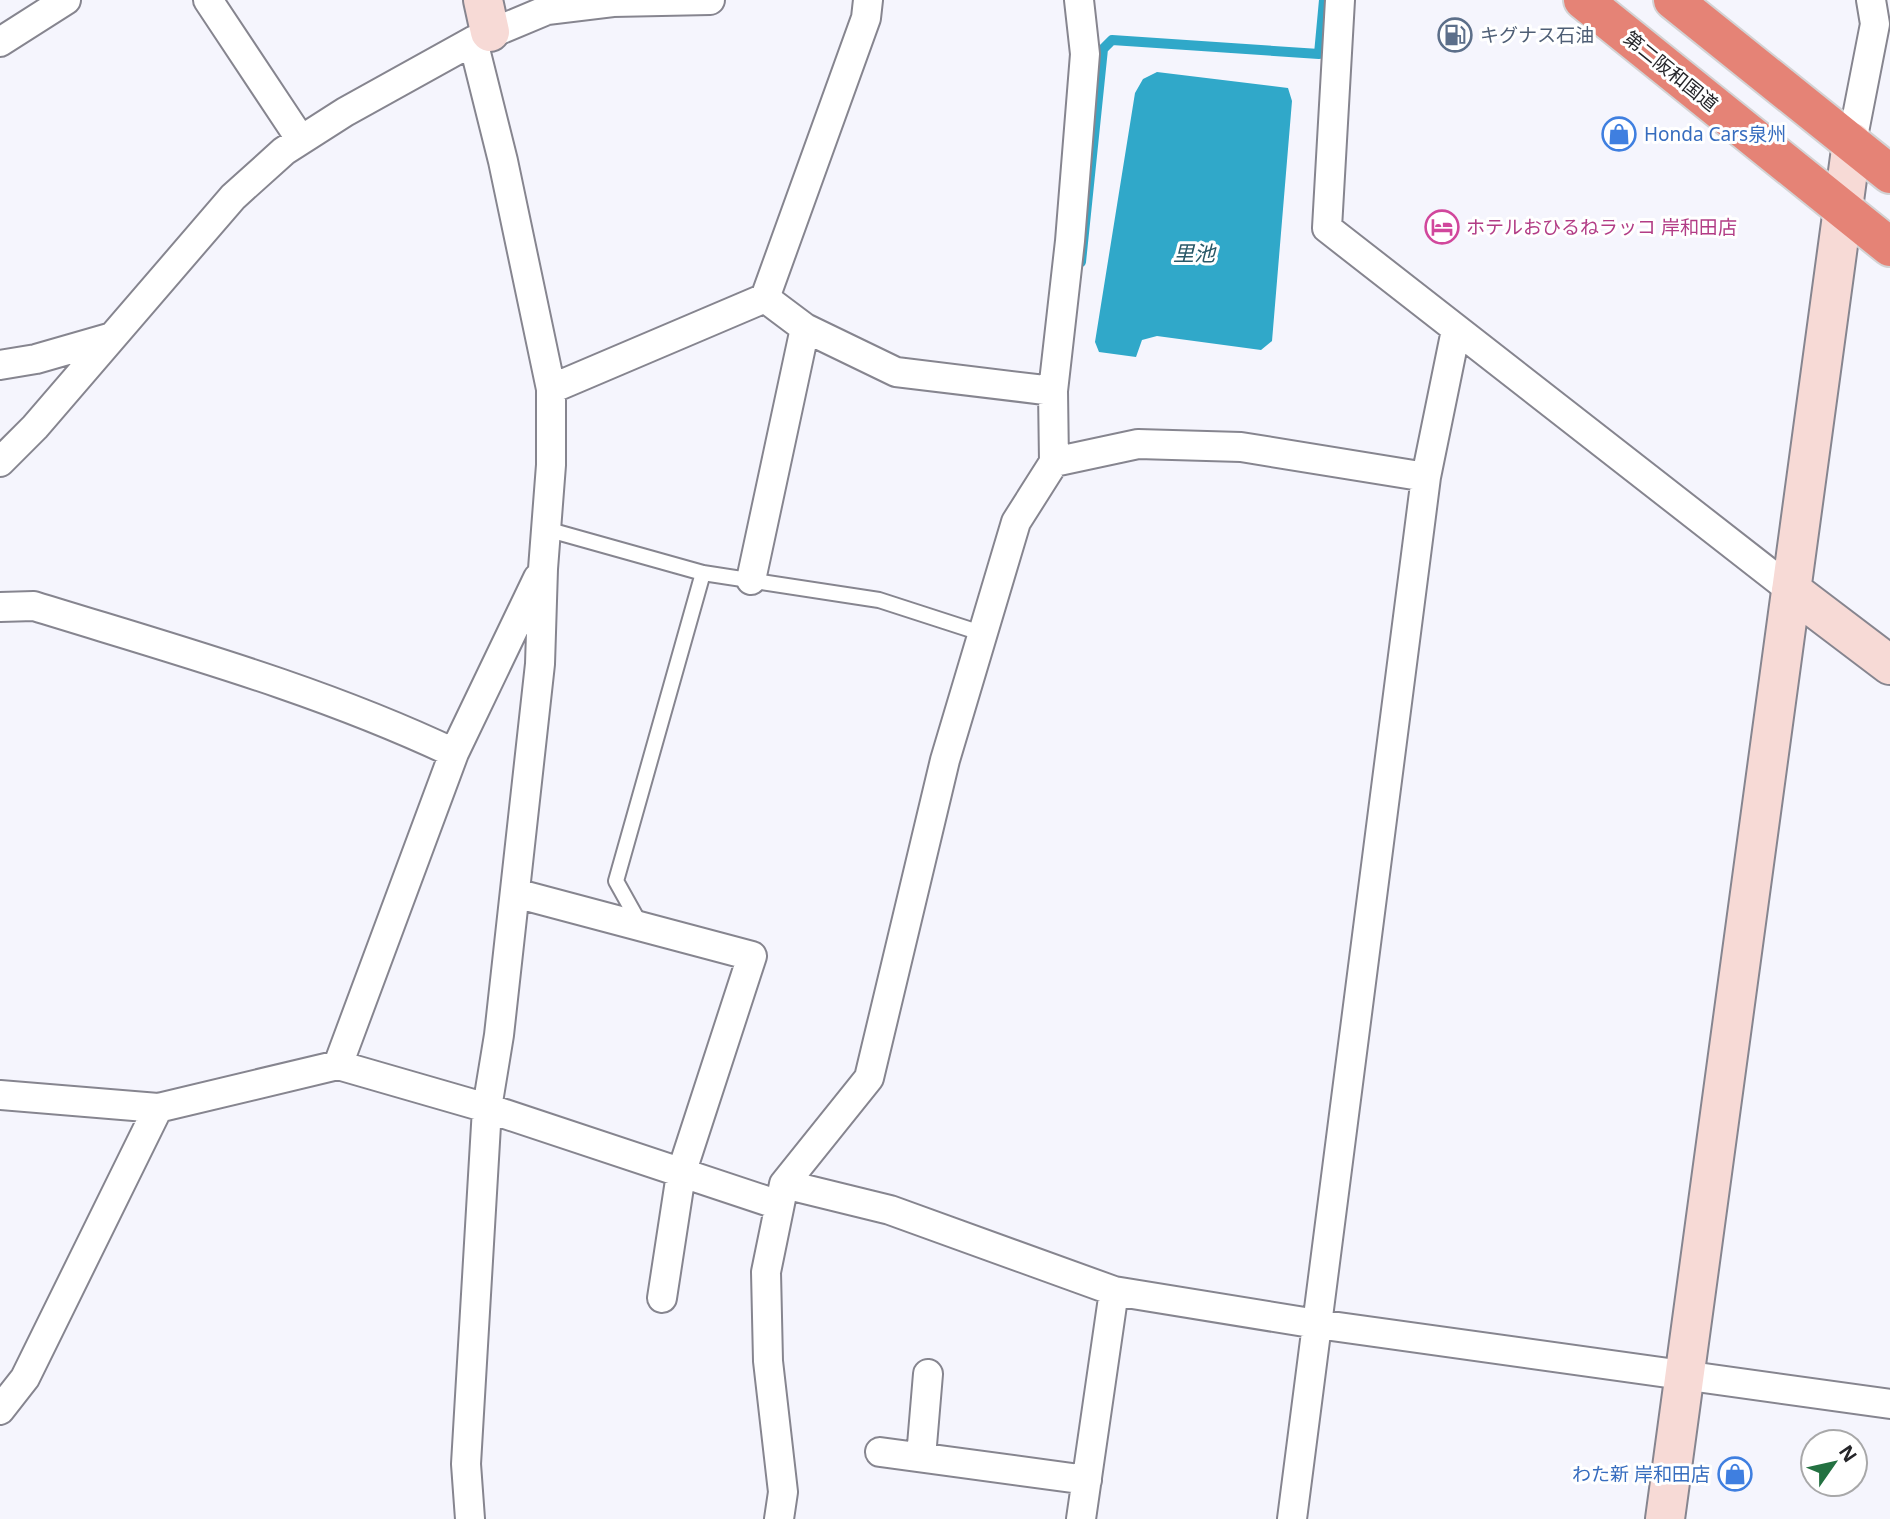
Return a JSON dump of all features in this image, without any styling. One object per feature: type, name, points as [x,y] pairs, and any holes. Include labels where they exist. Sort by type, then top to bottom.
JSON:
[{"type":"highway","name":"第二阪和国道","points":[[1583,0],[1890,247]]},
{"type":"highway","points":[[1672,0],[1890,174]]},
{"type":"street","points":[[0,42],[66,0]]},
{"type":"street","points":[[208,0],[301,140]]},
{"type":"street","points":[[0,462],[35,427],[233,197],[284,151],[482,24],[547,10],[613,2],[710,0]]},
{"type":"street","points":[[551,389],[765,298],[866,18],[867,0]]},
{"type":"street","points":[[779,1519],[783,1492],[768,1361],[766,1272],[781,1194],[869,1078],[942,774],[1016,522],[1054,462],[1053,391],[1070,241],[1085,54],[1079,0]]},
{"type":"street","points":[[1340,0],[1327,228],[1890,665]]},
{"type":"street","points":[[1665,1519],[1852,142],[1875,24],[1871,0]]},
{"type":"street","points":[[470,1519],[467,1451],[487,1108],[515,893],[540,664],[543,569],[551,465],[551,389],[503,161],[482,24]]},
{"type":"street","points":[[765,298],[805,328],[896,372],[1053,391]]},
{"type":"street","points":[[751,580],[805,328]]},
{"type":"street","points":[[1292,1519],[1426,477],[1456,330]]},
{"type":"street","points":[[0,365],[36,359],[109,338]]},
{"type":"street","points":[[1054,462],[1138,444],[1241,447],[1426,477]]},
{"type":"street","points":[[338,1065],[454,753],[543,569]]},
{"type":"street","points":[[0,607],[34,606],[279,681],[406,730],[454,753]]},
{"type":"street","points":[[515,893],[752,956],[681,1174],[662,1298]]},
{"type":"street","points":[[0,1095],[158,1108],[338,1065],[487,1108],[681,1174],[781,1194],[890,1210],[1114,1292],[1317,1324],[1685,1373],[1890,1404]]},
{"type":"street","points":[[0,1410],[25,1378],[158,1108]]},
{"type":"street","points":[[1081,1519],[1114,1292]]},
{"type":"street","points":[[920,1457],[928,1374]]},
{"type":"street","points":[[880,1452],[1087,1480]]},
{"type":"lane","points":[[546,529],[703,573],[879,600],[984,634]]},
{"type":"lane","points":[[641,927],[616,881],[703,573]]},
{"type":"water","name":"里池","points":[[1157,72],[1288,88],[1292,101],[1272,341],[1261,350],[1157,336],[1142,340],[1136,357],[1099,352],[1095,342],[1135,93],[1143,79]]},
{"type":"waterway","points":[[1081,262],[1103,49],[1112,40],[1319,54],[1324,0]]},
{"type":"place","name":"キグナス石油","points":[[1455,35]]},
{"type":"place","name":"Honda Cars泉州","points":[[1619,134]]},
{"type":"place","name":"ホテルおひるねラッコ 岸和田店","points":[[1442,227]]},
{"type":"place","name":"わた新 岸和田店","points":[[1735,1474]]}]
